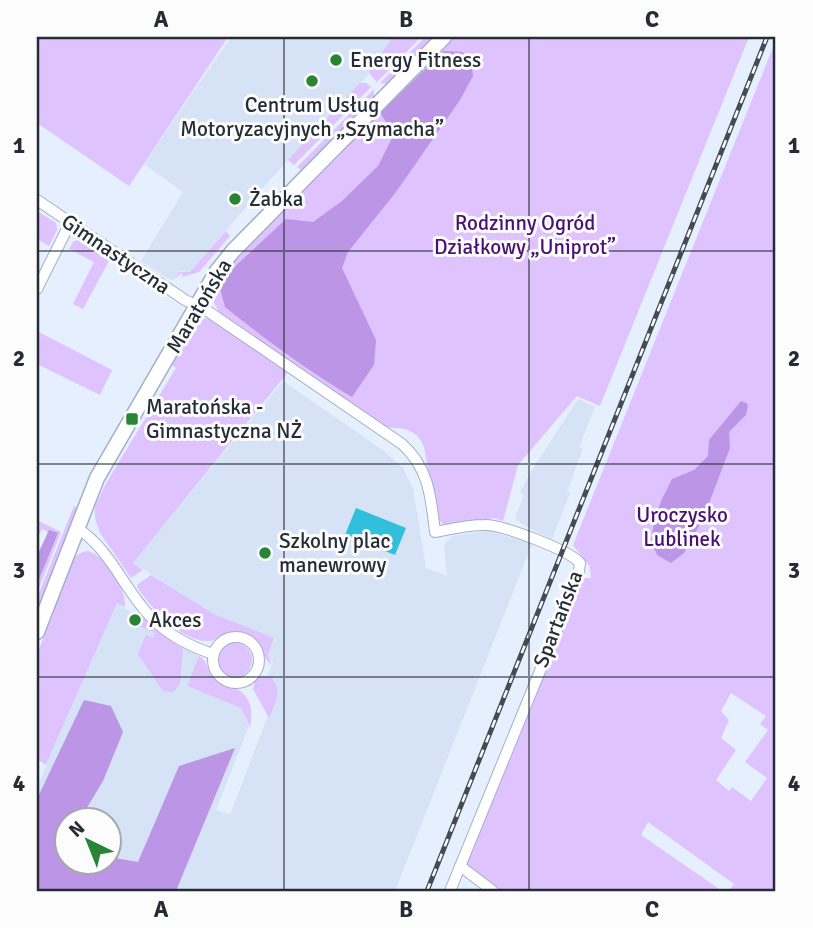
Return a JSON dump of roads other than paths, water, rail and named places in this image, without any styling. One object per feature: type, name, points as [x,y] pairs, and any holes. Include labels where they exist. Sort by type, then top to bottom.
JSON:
[{"type":"main road","name":"Maratońska","points":[[37,632],[76,528],[109,456],[203,309],[217,271],[444,37]]},
{"type":"street","name":"Gimnastyczna","points":[[37,200],[203,309]]},
{"type":"street","points":[[37,289],[70,223]]},
{"type":"street","name":"Spartańska","points":[[203,309],[409,451],[426,475],[435,532],[482,525],[494,526],[558,549],[574,556],[580,563],[578,578],[450,891]]},
{"type":"street","points":[[76,528],[100,547],[152,619],[175,636],[213,654]]},
{"type":"street","points":[[235,636],[243,637],[255,646],[258,652],[258,667],[248,679],[232,683],[218,676],[214,669],[213,654],[221,641],[235,636]]},
{"type":"street","points":[[460,866],[493,891]]},
{"type":"water","points":[[356,508],[406,528],[395,555],[345,535]]},
{"type":"railway","points":[[427,891],[767,37]]},
{"type":"place","name":"Energy Fitness","points":[[336,60]]},
{"type":"place","name":"Centrum Usług Motoryzacyjnych „Szymacha”","points":[[312,81]]},
{"type":"place","name":"Żabka","points":[[235,199]]},
{"type":"place","name":"Maratońska - Gimnastyczna NŻ","points":[[132,419]]},
{"type":"place","name":"Szkolny plac manewrowy","points":[[265,553]]},
{"type":"place","name":"Akces","points":[[135,620]]},
{"type":"park label","name":"Rodzinny Ogród Działkowy „Uniprot”","points":[[525,235]]},
{"type":"park label","name":"Uroczysko Lublinek","points":[[682,527]]}]
